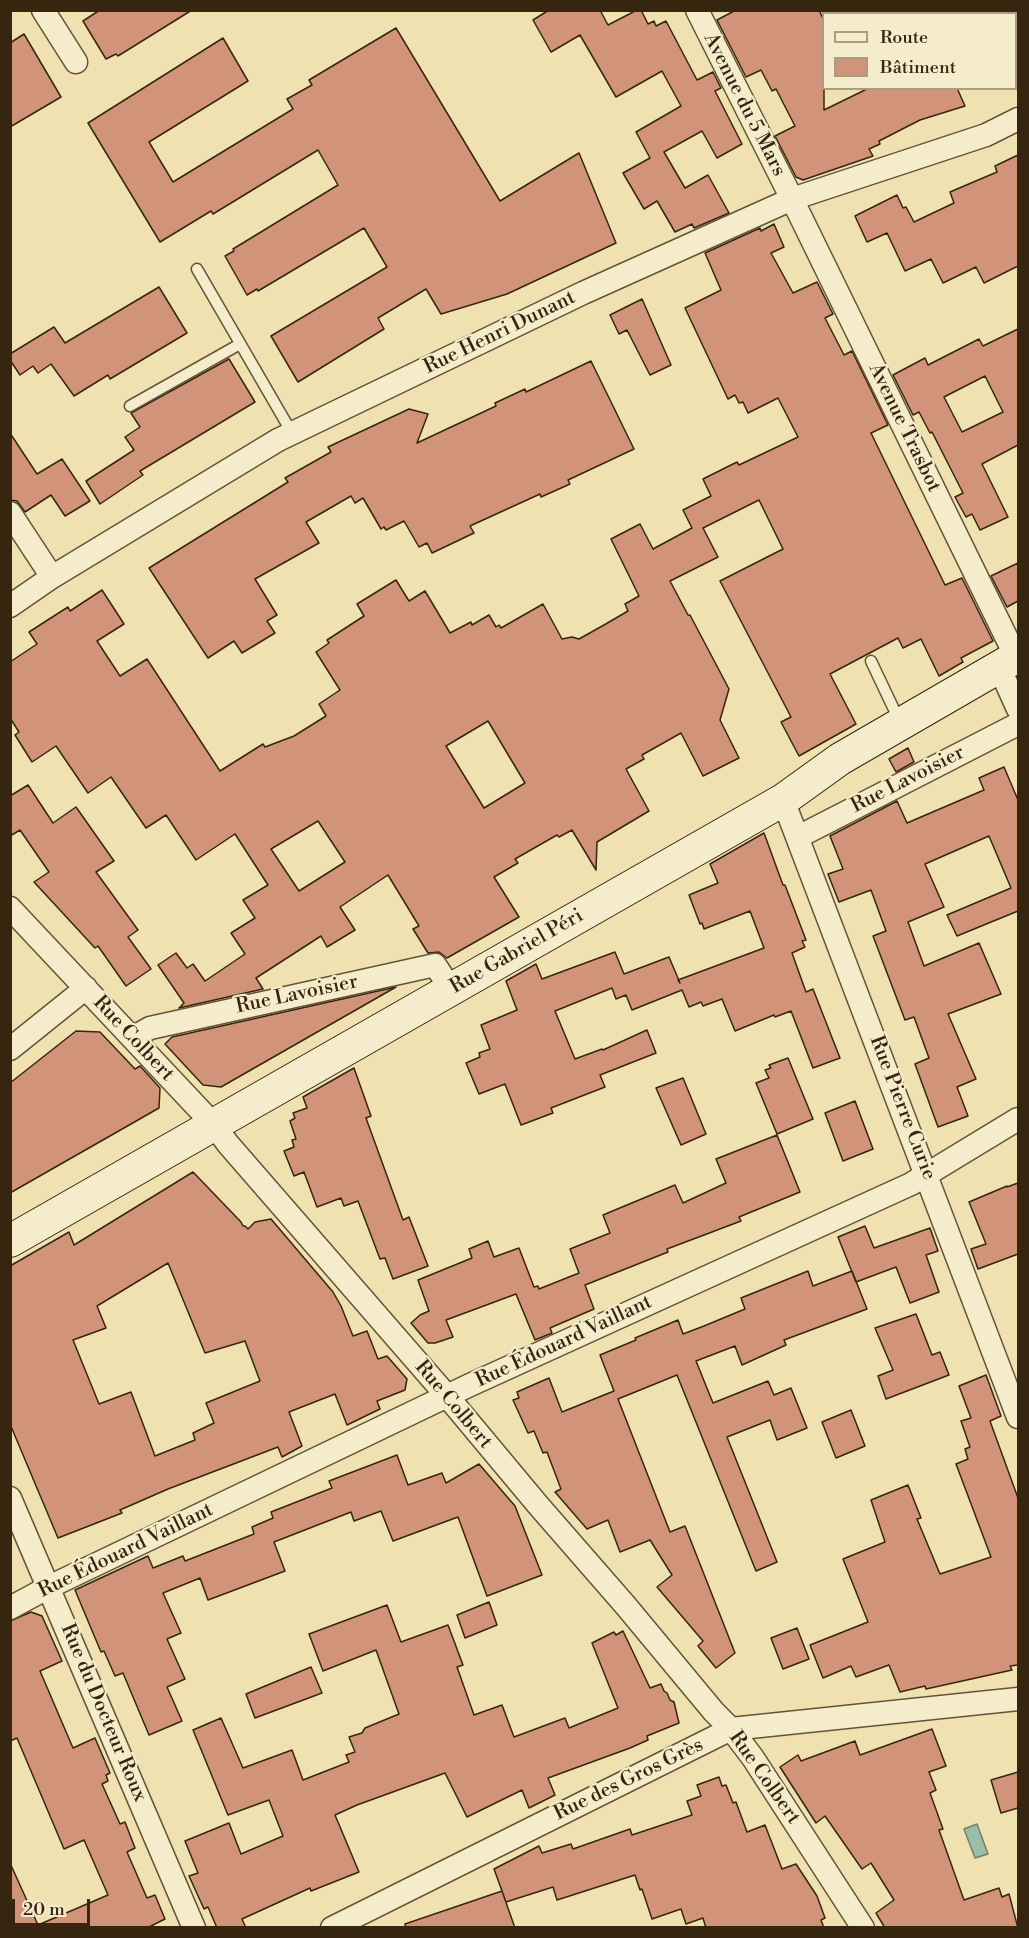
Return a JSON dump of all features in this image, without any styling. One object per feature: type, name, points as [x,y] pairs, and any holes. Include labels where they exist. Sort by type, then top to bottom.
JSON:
[{"type":"main road","name":"Rue Gabriel Péri","points":[[10,1241],[783,800],[840,759],[1011,660]]},
{"type":"street","points":[[43,10],[76,62]]},
{"type":"street","name":"Avenue du 5 Mars","points":[[697,10],[792,199]]},
{"type":"street","name":"Rue Henri Dunant","points":[[10,606],[52,577],[291,434],[583,293],[792,199],[986,135],[1018,119]]},
{"type":"street","name":"Avenue Trasbot","points":[[792,199],[1011,660],[1018,709]]},
{"type":"street","points":[[10,513],[52,577]]},
{"type":"street","name":"Rue Lavoisier","points":[[798,837],[1018,724]]},
{"type":"street","name":"Rue Pierre Curie","points":[[783,800],[1018,1417]]},
{"type":"street","name":"Rue Colbert","points":[[10,908],[214,1125],[714,1712],[731,1729],[753,1758],[863,1928]]},
{"type":"street","name":"Rue Lavoisier","points":[[132,1038],[150,1028],[435,965],[451,989]]},
{"type":"street","points":[[10,1049],[86,988]]},
{"type":"street","name":"Rue Édouard Vaillant","points":[[10,1608],[49,1587],[447,1396],[927,1175],[1018,1119]]},
{"type":"street","name":"Rue du Docteur Roux","points":[[10,1498],[194,1928]]},
{"type":"street","name":"Rue des Gros Grès","points":[[332,1928],[731,1729],[1018,1699]]},
{"type":"lane","points":[[197,269],[291,434]]},
{"type":"lane","points":[[130,406],[240,344]]},
{"type":"lane","points":[[871,661],[901,723]]},
{"type":"shaded area","points":[[977,1824],[988,1854],[975,1858],[964,1829]]},
{"type":"building","points":[[100,10],[192,10],[118,56],[116,54],[106,59],[83,21]]},
{"type":"building","points":[[549,10],[600,10],[608,25],[641,10],[648,24],[654,21],[656,26],[666,21],[697,80],[713,72],[721,88],[715,91],[742,144],[717,158],[702,131],[664,152],[685,188],[708,175],[729,213],[694,228],[692,224],[675,232],[657,201],[644,209],[623,173],[650,158],[636,132],[681,106],[662,71],[616,97],[580,35],[551,52],[533,20]]},
{"type":"building","points":[[736,10],[819,10],[822,17],[824,110],[865,90],[958,90],[965,106],[920,120],[879,141],[880,144],[869,149],[873,156],[803,180],[796,177],[775,136],[795,126],[776,89],[772,91],[761,70],[746,77],[717,20]]},
{"type":"building","points":[[396,28],[500,201],[579,153],[616,243],[507,294],[441,314],[426,289],[378,318],[384,329],[298,382],[271,336],[387,267],[364,228],[258,291],[257,289],[247,295],[225,256],[338,185],[318,150],[213,214],[211,211],[160,242],[88,123],[223,38],[248,81],[149,142],[173,182],[293,109],[287,99],[312,85],[309,80]]},
{"type":"building","points":[[24,34],[61,97],[10,127],[10,43]]},
{"type":"building","points":[[1018,155],[1018,266],[984,283],[976,267],[943,283],[931,259],[905,271],[887,233],[867,242],[855,216],[897,195],[903,208],[906,207],[914,222],[954,203],[950,192],[997,172],[995,166]]},
{"type":"building","points":[[774,224],[784,247],[771,253],[793,293],[817,282],[833,314],[825,318],[844,355],[852,351],[888,425],[871,433],[945,585],[962,578],[993,641],[961,658],[963,662],[939,676],[921,639],[903,648],[898,638],[830,674],[856,724],[799,756],[781,722],[791,717],[720,581],[783,549],[759,500],[703,528],[718,557],[670,581],[729,689],[720,720],[739,758],[703,776],[681,733],[642,755],[644,759],[626,769],[649,811],[597,842],[596,870],[572,830],[559,837],[557,835],[515,859],[518,863],[494,877],[519,917],[447,958],[439,952],[428,953],[413,929],[419,926],[388,875],[340,907],[355,930],[327,947],[321,936],[256,978],[263,989],[179,1008],[184,1003],[158,965],[176,953],[187,968],[193,964],[205,981],[245,954],[231,933],[255,918],[243,900],[268,885],[235,834],[196,860],[166,815],[146,828],[111,777],[88,793],[56,746],[32,762],[15,735],[19,732],[10,718],[10,662],[37,644],[29,632],[68,607],[70,611],[102,590],[124,624],[97,641],[120,676],[147,659],[220,771],[263,744],[265,747],[294,736],[326,716],[319,704],[340,690],[316,652],[329,643],[327,640],[364,616],[357,604],[396,580],[409,601],[425,591],[450,633],[471,622],[472,625],[489,615],[496,627],[499,625],[501,628],[543,604],[562,639],[572,637],[579,639],[628,611],[625,604],[639,596],[611,539],[640,524],[653,549],[692,528],[683,510],[711,496],[703,479],[737,462],[739,465],[798,437],[778,398],[748,413],[743,402],[739,403],[735,395],[728,399],[685,308],[721,290],[705,253],[760,228],[761,231]],"holes":[[[488,721],[525,783],[484,808],[446,746]],[[318,821],[345,862],[299,891],[271,849]]]},
{"type":"building","points":[[159,287],[187,333],[110,379],[108,375],[74,396],[51,364],[38,373],[33,366],[20,375],[10,360],[10,354],[54,327],[65,343]]},
{"type":"building","points":[[642,299],[671,365],[650,375],[627,330],[619,334],[610,315]]},
{"type":"building","points":[[1018,329],[1018,445],[982,464],[1008,517],[980,530],[972,514],[966,517],[955,497],[963,493],[932,432],[930,433],[919,412],[913,415],[893,375],[925,358],[928,365],[979,339],[983,346]],"holes":[[[985,376],[1003,412],[962,432],[944,397]]]},
{"type":"building","points":[[229,359],[255,402],[140,471],[143,475],[100,504],[86,481],[134,450],[125,437],[140,427],[131,413]]},
{"type":"building","points":[[591,361],[634,449],[568,480],[570,484],[541,497],[540,494],[470,526],[474,533],[432,553],[427,543],[419,547],[404,521],[386,530],[384,527],[381,529],[363,498],[355,503],[351,496],[306,522],[319,543],[255,579],[277,615],[267,621],[275,633],[242,653],[234,641],[208,658],[149,568],[288,482],[285,478],[331,452],[328,447],[409,409],[428,414],[417,443],[496,406],[495,403],[525,389],[526,392]]},
{"type":"building","points":[[10,433],[37,474],[62,459],[90,501],[65,516],[51,495],[25,512],[17,501],[10,500]]},
{"type":"building","points":[[1018,563],[1018,601],[1007,607],[991,576]]},
{"type":"building","points":[[908,748],[914,762],[896,772],[889,759]]},
{"type":"building","points":[[1004,767],[1018,800],[1018,911],[957,936],[947,915],[1011,888],[989,836],[925,864],[944,907],[908,922],[924,966],[979,943],[1001,994],[948,1014],[976,1079],[957,1087],[968,1116],[938,1127],[915,1064],[929,1058],[914,1017],[905,1020],[873,936],[886,931],[871,890],[839,902],[828,874],[843,869],[830,836],[897,801],[907,823],[984,790],[979,778]]},
{"type":"building","points":[[28,785],[53,823],[76,807],[114,861],[96,872],[138,930],[128,937],[151,969],[126,986],[98,946],[95,948],[34,882],[49,872],[20,830],[10,836],[10,796]]},
{"type":"building","points":[[764,833],[806,940],[802,941],[805,947],[792,953],[806,992],[813,989],[840,1058],[813,1068],[791,1011],[775,1017],[774,1015],[735,1031],[722,999],[703,1006],[701,1002],[689,1007],[682,990],[632,1010],[626,995],[616,999],[612,988],[555,1011],[575,1059],[603,1050],[647,1030],[656,1053],[600,1075],[605,1087],[551,1108],[553,1113],[521,1125],[505,1084],[479,1094],[466,1063],[480,1057],[479,1053],[490,1049],[481,1025],[517,1010],[506,981],[536,964],[542,979],[615,952],[624,974],[669,957],[679,980],[764,948],[750,911],[704,929],[689,895],[718,883],[710,864]]},
{"type":"building","points":[[396,987],[221,1087],[203,1085],[165,1044],[172,1037]]},
{"type":"building","points":[[76,1031],[100,1032],[135,1069],[140,1066],[160,1088],[159,1108],[10,1193],[10,1083]]},
{"type":"building","points":[[788,1058],[813,1119],[777,1134],[756,1083],[769,1078],[765,1070],[771,1068],[769,1065]]},
{"type":"building","points":[[354,1068],[371,1116],[366,1118],[403,1220],[409,1217],[428,1266],[393,1279],[385,1258],[380,1259],[358,1201],[344,1206],[341,1198],[317,1207],[304,1172],[294,1176],[284,1151],[294,1147],[292,1140],[296,1139],[290,1121],[295,1118],[293,1113],[307,1108],[303,1097]]},
{"type":"building","points":[[683,1078],[706,1134],[681,1145],[656,1088]]},
{"type":"building","points":[[855,1101],[873,1149],[843,1161],[825,1113]]},
{"type":"building","points":[[777,1135],[800,1192],[739,1217],[741,1221],[667,1249],[668,1252],[585,1285],[594,1309],[550,1328],[552,1333],[535,1340],[516,1294],[446,1320],[453,1337],[435,1343],[428,1343],[411,1323],[429,1311],[418,1280],[472,1258],[469,1249],[488,1241],[494,1257],[519,1248],[534,1287],[538,1286],[539,1289],[579,1273],[570,1249],[610,1233],[603,1215],[675,1185],[683,1203],[726,1183],[716,1159]]},
{"type":"building","points":[[193,1172],[243,1226],[248,1229],[255,1222],[271,1219],[333,1292],[353,1336],[367,1331],[378,1359],[387,1356],[407,1379],[405,1390],[377,1401],[380,1409],[347,1425],[335,1394],[289,1412],[302,1446],[282,1457],[278,1447],[168,1489],[120,1510],[122,1513],[58,1538],[10,1424],[10,1266],[69,1232],[74,1245]],"holes":[[[168,1263],[205,1353],[245,1341],[260,1381],[206,1403],[214,1423],[193,1433],[195,1440],[155,1456],[131,1392],[99,1404],[73,1340],[106,1328],[97,1306]]]},
{"type":"building","points":[[1018,1183],[1018,1254],[978,1269],[971,1249],[986,1244],[969,1202]]},
{"type":"building","points":[[865,1226],[874,1248],[930,1228],[938,1251],[926,1255],[939,1292],[910,1303],[896,1267],[856,1282],[838,1237]]},
{"type":"building","points":[[808,1271],[813,1286],[852,1271],[867,1309],[784,1340],[786,1345],[742,1365],[735,1346],[696,1361],[713,1403],[768,1381],[774,1395],[791,1388],[807,1428],[777,1440],[770,1420],[727,1437],[777,1562],[756,1571],[677,1375],[618,1399],[670,1532],[685,1526],[735,1653],[716,1668],[698,1646],[703,1641],[657,1587],[672,1575],[650,1540],[620,1552],[608,1520],[587,1529],[555,1492],[561,1489],[547,1452],[543,1453],[534,1431],[528,1433],[513,1400],[519,1398],[517,1392],[549,1378],[562,1412],[614,1391],[600,1355],[678,1320],[683,1334],[704,1326],[745,1309],[741,1298]]},
{"type":"building","points":[[916,1314],[932,1355],[940,1352],[949,1375],[886,1399],[878,1376],[893,1370],[875,1328]]},
{"type":"building","points":[[986,1375],[1001,1416],[990,1421],[1018,1498],[1018,1665],[1010,1666],[1012,1670],[926,1689],[925,1686],[900,1692],[889,1665],[856,1677],[851,1666],[823,1678],[810,1645],[868,1622],[843,1559],[885,1542],[871,1500],[908,1485],[921,1518],[917,1519],[940,1574],[991,1557],[956,1464],[968,1459],[965,1449],[970,1447],[961,1421],[971,1418],[959,1386]]},
{"type":"building","points":[[851,1410],[865,1446],[836,1458],[822,1422]]},
{"type":"building","points":[[397,1455],[408,1485],[442,1473],[446,1483],[479,1464],[515,1506],[542,1575],[487,1596],[458,1517],[393,1541],[381,1511],[354,1521],[351,1512],[274,1542],[285,1571],[208,1600],[200,1578],[163,1593],[181,1633],[167,1639],[185,1679],[167,1687],[182,1721],[149,1735],[123,1673],[115,1676],[104,1651],[101,1652],[75,1590],[148,1556],[153,1568],[183,1556],[185,1561],[254,1534],[252,1527],[273,1518],[271,1512],[332,1488],[329,1481]]},
{"type":"building","points":[[489,1602],[497,1625],[465,1638],[457,1615]]},
{"type":"building","points":[[387,1605],[401,1642],[448,1625],[463,1665],[457,1667],[474,1715],[502,1705],[514,1737],[565,1718],[569,1728],[618,1708],[592,1643],[614,1632],[616,1635],[623,1631],[650,1688],[661,1684],[670,1700],[674,1702],[679,1723],[647,1736],[648,1740],[630,1748],[548,1778],[555,1795],[529,1808],[522,1790],[467,1817],[445,1773],[357,1805],[335,1815],[359,1872],[311,1891],[310,1888],[242,1919],[246,1928],[217,1928],[208,1907],[204,1909],[189,1876],[198,1873],[185,1841],[229,1823],[241,1854],[283,1836],[269,1800],[228,1815],[193,1730],[221,1718],[243,1768],[292,1750],[303,1780],[349,1762],[346,1755],[355,1752],[349,1737],[399,1714],[376,1650],[323,1671],[309,1634]]},
{"type":"building","points":[[31,1612],[42,1616],[62,1661],[40,1671],[73,1748],[95,1738],[110,1773],[106,1775],[108,1781],[102,1784],[120,1824],[125,1822],[135,1848],[127,1852],[147,1898],[155,1895],[165,1919],[147,1928],[10,1928],[10,1863],[38,1925],[108,1895],[84,1840],[64,1849],[17,1738],[10,1741],[10,1621]]},
{"type":"building","points":[[797,1628],[809,1659],[783,1669],[771,1638]]},
{"type":"building","points":[[311,1667],[322,1693],[255,1718],[246,1694]]},
{"type":"building","points":[[932,1729],[946,1766],[929,1772],[936,1790],[930,1793],[943,1829],[939,1830],[964,1900],[999,1888],[1002,1897],[1009,1894],[1018,1928],[885,1928],[876,1913],[894,1900],[871,1863],[862,1869],[825,1816],[816,1823],[780,1767],[798,1755],[801,1761],[855,1741],[860,1755]]},
{"type":"building","points":[[1018,1772],[1018,1808],[1001,1813],[991,1780]]},
{"type":"building","points":[[719,1777],[722,1786],[726,1785],[733,1803],[736,1802],[747,1832],[765,1825],[782,1869],[796,1864],[817,1896],[825,1918],[821,1920],[824,1928],[706,1928],[703,1918],[686,1924],[681,1909],[652,1919],[635,1875],[557,1900],[553,1887],[506,1902],[494,1869],[539,1846],[542,1853],[571,1844],[573,1849],[630,1829],[632,1835],[692,1815],[687,1801],[701,1796],[697,1785]]},
{"type":"building","points":[[502,1891],[515,1928],[406,1928],[405,1924]]}]
